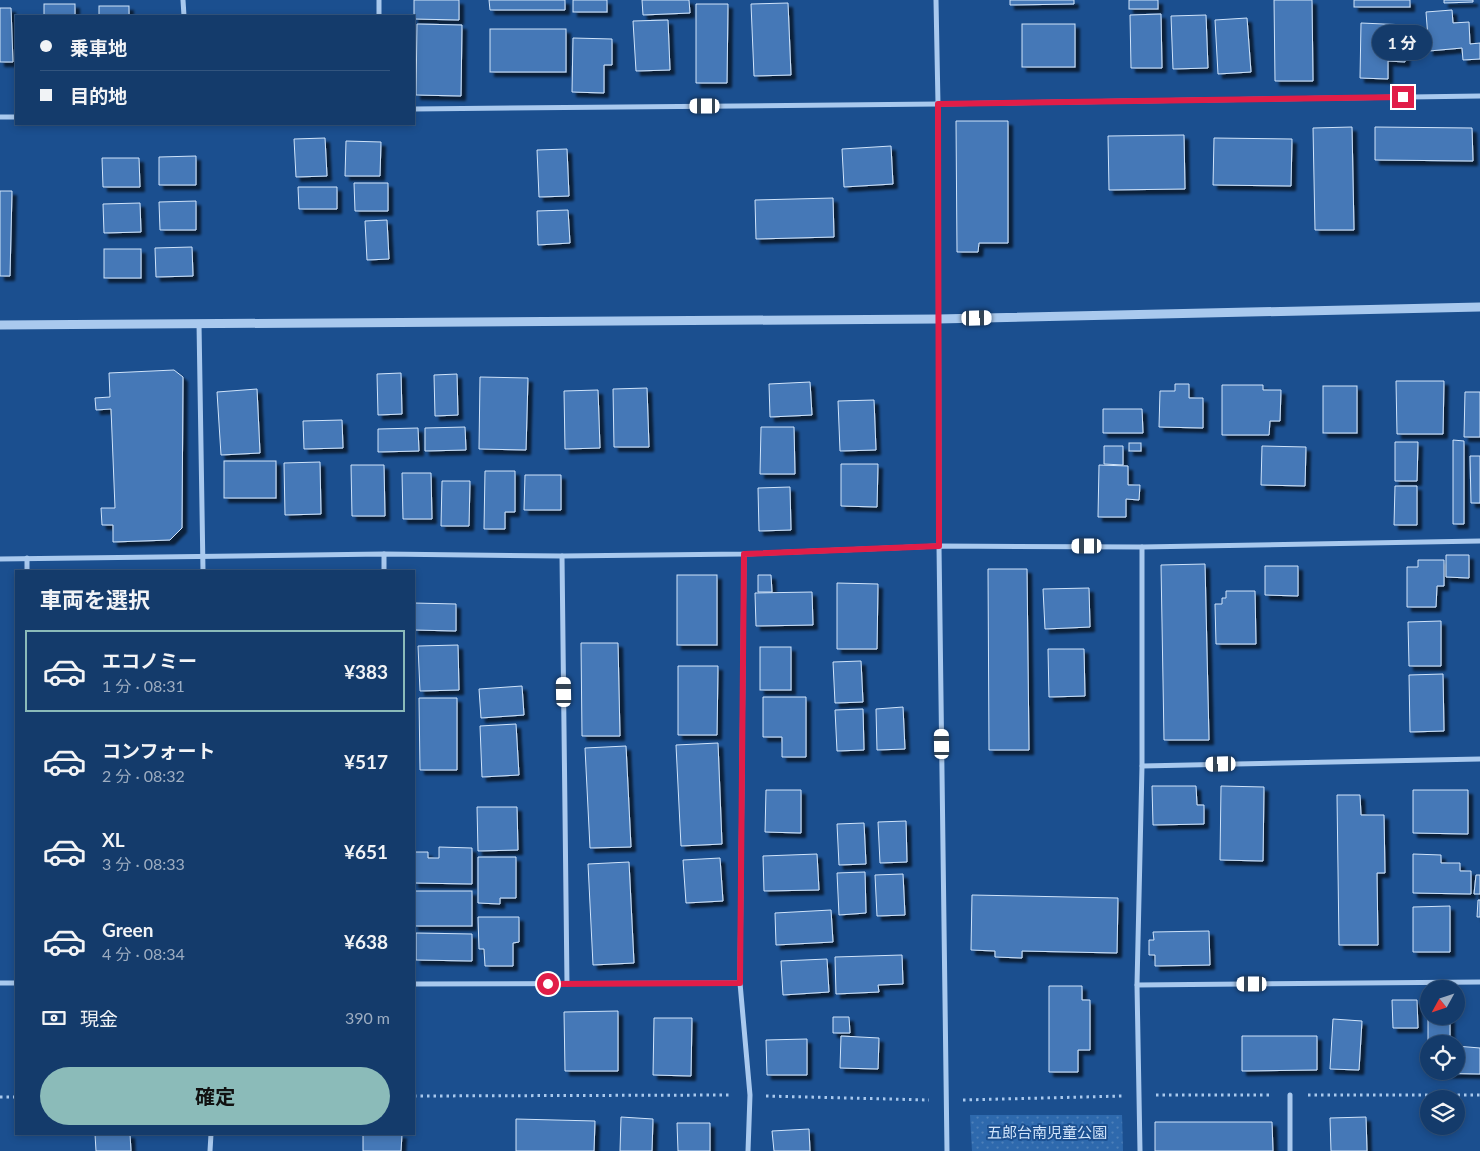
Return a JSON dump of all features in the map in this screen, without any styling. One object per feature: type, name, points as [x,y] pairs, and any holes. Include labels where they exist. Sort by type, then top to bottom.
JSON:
[{"type":"street","points":[[183,0],[184,15]]},
{"type":"street","points":[[378,0],[378,15]]},
{"type":"street","points":[[936,0],[939,546],[948,1101],[947,1151]]},
{"type":"street","points":[[415,109],[1480,96]]},
{"type":"street","points":[[0,117],[15,117]]},
{"type":"street","points":[[0,325],[198,322],[938,319],[1480,307]]},
{"type":"street","points":[[198,322],[203,570]]},
{"type":"street","points":[[0,560],[27,558],[384,554],[562,556],[744,554],[939,546],[1142,547],[1480,541]]},
{"type":"street","points":[[1140,1151],[1137,985],[1142,766],[1142,547]]},
{"type":"street","points":[[384,554],[384,570]]},
{"type":"street","points":[[744,554],[740,983],[750,1096],[748,1151]]},
{"type":"street","points":[[562,556],[568,984]]},
{"type":"street","points":[[27,558],[27,570]]},
{"type":"street","points":[[1142,766],[1480,760]]},
{"type":"street","points":[[1137,985],[1480,982]]},
{"type":"street","points":[[0,983],[15,983]]},
{"type":"street","points":[[415,984],[740,983]]},
{"type":"street","points":[[1290,1095],[1290,1151]]},
{"type":"street","points":[[210,1151],[211,1135]]},
{"type":"path","points":[[415,1096],[750,1096],[948,1101],[1138,1095]]},
{"type":"path","points":[[0,1097],[15,1097]]},
{"type":"green space","name":"五郎台南児童公園","points":[[970,1115],[1122,1115],[1123,1151],[972,1151]]},
{"type":"building","points":[[414,0],[459,0],[459,20],[415,19]]},
{"type":"building","points":[[489,0],[565,0],[565,10],[490,10]]},
{"type":"building","points":[[573,0],[607,0],[607,12],[573,12]]},
{"type":"building","points":[[642,0],[689,0],[690,13],[643,15]]},
{"type":"building","points":[[1010,0],[1074,0],[1074,4],[1010,5]]},
{"type":"building","points":[[1129,0],[1158,0],[1158,9],[1129,9]]},
{"type":"building","points":[[1274,0],[1312,0],[1313,81],[1275,81]]},
{"type":"building","points":[[1354,0],[1410,0],[1410,7],[1354,7]]},
{"type":"building","points":[[1444,0],[1473,0],[1473,2],[1444,3]]},
{"type":"building","points":[[788,3],[791,75],[754,76],[751,4]]},
{"type":"building","points":[[44,4],[75,4],[75,15],[44,15]]},
{"type":"building","points":[[696,4],[728,4],[727,83],[696,83]]},
{"type":"building","points":[[99,6],[129,6],[129,15],[99,15]]},
{"type":"building","points":[[0,8],[11,8],[13,62],[0,62]]},
{"type":"building","points":[[1452,10],[1453,23],[1469,22],[1470,44],[1480,43],[1480,59],[1463,60],[1462,48],[1429,51],[1426,12]]},
{"type":"building","points":[[1161,14],[1162,68],[1131,68],[1130,15]]},
{"type":"building","points":[[1206,15],[1208,68],[1173,69],[1171,16]]},
{"type":"building","points":[[1247,18],[1251,72],[1218,74],[1215,20]]},
{"type":"building","points":[[668,20],[670,70],[636,71],[633,21]]},
{"type":"building","points":[[1361,23],[1407,25],[1405,62],[1388,61],[1388,79],[1360,78]]},
{"type":"building","points":[[417,24],[462,25],[461,96],[416,95]]},
{"type":"building","points":[[1022,24],[1075,24],[1075,67],[1022,67]]},
{"type":"building","points":[[490,29],[566,29],[566,72],[490,72]]},
{"type":"building","points":[[573,38],[612,39],[612,65],[604,65],[604,93],[572,92]]},
{"type":"building","points":[[956,121],[1008,121],[1008,243],[979,243],[978,252],[957,252]]},
{"type":"building","points":[[1352,127],[1354,230],[1315,230],[1313,128]]},
{"type":"building","points":[[1375,127],[1472,128],[1473,161],[1375,160]]},
{"type":"building","points":[[1184,135],[1185,189],[1109,190],[1108,136]]},
{"type":"building","points":[[325,138],[327,176],[296,177],[294,139]]},
{"type":"building","points":[[1214,138],[1292,139],[1291,186],[1213,185]]},
{"type":"building","points":[[346,141],[381,142],[380,176],[345,176]]},
{"type":"building","points":[[891,146],[893,184],[844,187],[842,149]]},
{"type":"building","points":[[567,149],[569,196],[539,197],[537,150]]},
{"type":"building","points":[[196,156],[196,185],[159,185],[159,157]]},
{"type":"building","points":[[102,158],[139,158],[140,187],[103,187]]},
{"type":"building","points":[[354,183],[388,183],[388,211],[355,211]]},
{"type":"building","points":[[298,187],[337,187],[337,209],[299,209]]},
{"type":"building","points":[[0,191],[12,191],[10,276],[0,276]]},
{"type":"building","points":[[833,198],[834,237],[756,239],[755,200]]},
{"type":"building","points":[[196,201],[196,230],[160,230],[159,202]]},
{"type":"building","points":[[140,203],[141,232],[104,233],[103,204]]},
{"type":"building","points":[[568,210],[570,243],[538,245],[537,211]]},
{"type":"building","points":[[387,220],[389,259],[367,260],[365,221]]},
{"type":"building","points":[[192,247],[193,276],[156,277],[155,248]]},
{"type":"building","points":[[104,249],[141,249],[141,278],[104,278]]},
{"type":"building","points":[[174,370],[183,377],[182,528],[170,540],[113,542],[113,525],[102,525],[101,508],[115,508],[111,409],[96,410],[95,398],[110,397],[109,373]]},
{"type":"building","points":[[401,373],[402,414],[378,415],[377,374]]},
{"type":"building","points":[[457,374],[458,415],[435,416],[434,375]]},
{"type":"building","points":[[480,377],[528,378],[526,450],[479,449]]},
{"type":"building","points":[[1396,381],[1444,381],[1443,434],[1397,434]]},
{"type":"building","points":[[810,382],[812,415],[770,417],[769,384]]},
{"type":"building","points":[[1175,384],[1189,384],[1189,398],[1203,398],[1203,428],[1159,427],[1160,391],[1175,391]]},
{"type":"building","points":[[1222,385],[1263,385],[1263,390],[1281,390],[1280,421],[1270,421],[1269,435],[1222,435]]},
{"type":"building","points":[[1323,386],[1357,386],[1357,433],[1323,433]]},
{"type":"building","points":[[647,388],[649,447],[614,447],[613,389]]},
{"type":"building","points":[[257,389],[260,453],[221,455],[217,392]]},
{"type":"building","points":[[598,390],[600,448],[565,449],[564,391]]},
{"type":"building","points":[[1465,392],[1480,392],[1480,437],[1464,437]]},
{"type":"building","points":[[874,400],[876,450],[840,451],[838,401]]},
{"type":"building","points":[[1103,409],[1142,409],[1143,433],[1103,433]]},
{"type":"building","points":[[342,420],[343,448],[304,449],[303,421]]},
{"type":"building","points":[[465,427],[466,450],[425,451],[425,428]]},
{"type":"building","points":[[761,427],[794,427],[795,474],[760,474]]},
{"type":"building","points":[[418,428],[419,451],[378,452],[378,429]]},
{"type":"building","points":[[1453,440],[1464,441],[1464,524],[1453,524]]},
{"type":"building","points":[[1395,442],[1418,442],[1417,481],[1395,481]]},
{"type":"building","points":[[1129,443],[1141,443],[1141,451],[1129,451]]},
{"type":"building","points":[[1104,446],[1123,446],[1123,465],[1104,464]]},
{"type":"building","points":[[1262,446],[1306,447],[1305,486],[1261,485]]},
{"type":"building","points":[[1470,456],[1480,456],[1480,503],[1471,503]]},
{"type":"building","points":[[224,461],[276,461],[276,498],[224,498]]},
{"type":"building","points":[[320,462],[321,514],[285,515],[284,463]]},
{"type":"building","points":[[841,464],[878,464],[877,507],[841,506]]},
{"type":"building","points":[[351,465],[384,465],[385,516],[352,516]]},
{"type":"building","points":[[1099,465],[1128,466],[1128,485],[1140,485],[1139,500],[1126,499],[1126,517],[1098,517]]},
{"type":"building","points":[[485,471],[515,471],[515,512],[505,512],[505,529],[484,529]]},
{"type":"building","points":[[402,473],[431,473],[432,519],[403,519]]},
{"type":"building","points":[[525,475],[561,475],[561,510],[524,510]]},
{"type":"building","points":[[442,481],[470,481],[469,526],[441,526]]},
{"type":"building","points":[[1395,486],[1417,486],[1417,525],[1394,525]]},
{"type":"building","points":[[790,487],[791,530],[759,531],[758,488]]},
{"type":"building","points":[[1446,555],[1469,555],[1469,578],[1446,577]]},
{"type":"building","points":[[1418,560],[1444,560],[1444,586],[1437,586],[1436,607],[1407,607],[1407,567],[1418,567]]},
{"type":"building","points":[[1205,564],[1209,740],[1164,740],[1161,565]]},
{"type":"building","points":[[1265,566],[1298,566],[1298,596],[1265,595]]},
{"type":"building","points":[[988,569],[1027,569],[1029,750],[989,750]]},
{"type":"building","points":[[677,575],[717,575],[717,645],[677,645]]},
{"type":"building","points":[[758,575],[771,575],[772,592],[758,592]]},
{"type":"building","points":[[837,583],[878,584],[877,649],[837,649]]},
{"type":"building","points":[[1089,588],[1090,627],[1045,629],[1043,589]]},
{"type":"building","points":[[1226,591],[1255,591],[1256,644],[1216,644],[1215,604],[1222,604],[1222,598],[1226,598]]},
{"type":"building","points":[[812,592],[813,625],[756,626],[755,593]]},
{"type":"building","points":[[415,603],[456,604],[456,631],[415,630]]},
{"type":"building","points":[[1441,621],[1441,666],[1409,666],[1408,622]]},
{"type":"building","points":[[581,643],[618,643],[620,736],[582,736]]},
{"type":"building","points":[[458,645],[459,690],[420,691],[418,646]]},
{"type":"building","points":[[760,647],[791,647],[791,690],[760,690]]},
{"type":"building","points":[[1048,649],[1084,649],[1085,696],[1049,697]]},
{"type":"building","points":[[861,661],[863,702],[835,703],[833,662]]},
{"type":"building","points":[[678,666],[718,666],[717,735],[678,735]]},
{"type":"building","points":[[1443,674],[1444,731],[1410,732],[1409,675]]},
{"type":"building","points":[[522,686],[524,715],[481,718],[479,689]]},
{"type":"building","points":[[763,697],[806,697],[806,757],[782,757],[782,737],[763,737]]},
{"type":"building","points":[[419,698],[457,698],[457,770],[420,770]]},
{"type":"building","points":[[903,707],[905,749],[877,750],[876,709]]},
{"type":"building","points":[[863,709],[864,750],[837,751],[835,710]]},
{"type":"building","points":[[516,724],[519,775],[482,777],[480,726]]},
{"type":"building","points":[[718,743],[722,844],[681,846],[676,745]]},
{"type":"building","points":[[626,746],[631,847],[590,848],[585,748]]},
{"type":"building","points":[[1152,786],[1196,786],[1197,805],[1204,805],[1204,824],[1153,825]]},
{"type":"building","points":[[1221,786],[1264,787],[1263,861],[1220,860]]},
{"type":"building","points":[[766,790],[801,790],[801,833],[765,832]]},
{"type":"building","points":[[1413,790],[1468,790],[1468,834],[1413,833]]},
{"type":"building","points":[[1337,795],[1360,795],[1361,815],[1384,815],[1385,873],[1377,873],[1378,945],[1339,945]]},
{"type":"building","points":[[477,807],[517,807],[518,850],[478,851]]},
{"type":"building","points":[[906,821],[907,862],[880,863],[878,822]]},
{"type":"building","points":[[864,823],[866,864],[839,865],[837,824]]},
{"type":"building","points":[[439,847],[472,848],[472,884],[415,883],[415,852],[428,852],[428,858],[439,858]]},
{"type":"building","points":[[817,854],[819,890],[764,891],[763,856]]},
{"type":"building","points":[[1413,854],[1441,855],[1441,863],[1460,863],[1460,871],[1471,871],[1471,894],[1413,893]]},
{"type":"building","points":[[478,857],[516,857],[516,898],[500,898],[500,904],[478,903]]},
{"type":"building","points":[[720,858],[723,901],[686,903],[683,860]]},
{"type":"building","points":[[629,862],[634,963],[593,965],[588,864]]},
{"type":"building","points":[[865,872],[866,913],[839,915],[837,873]]},
{"type":"building","points":[[903,874],[905,915],[877,916],[875,875]]},
{"type":"building","points":[[1476,875],[1480,875],[1480,894],[1474,894]]},
{"type":"building","points":[[415,891],[472,891],[472,926],[415,926]]},
{"type":"building","points":[[972,895],[1118,898],[1117,953],[1022,951],[1022,958],[995,957],[995,951],[971,950]]},
{"type":"building","points":[[1478,900],[1480,900],[1480,917],[1477,917]]},
{"type":"building","points":[[1450,906],[1450,952],[1413,952],[1413,907]]},
{"type":"building","points":[[831,910],[833,942],[776,945],[775,913]]},
{"type":"building","points":[[478,917],[519,917],[519,942],[513,943],[513,966],[485,966],[484,949],[479,949]]},
{"type":"building","points":[[1209,931],[1210,965],[1155,966],[1155,955],[1149,955],[1149,940],[1154,940],[1153,932]]},
{"type":"building","points":[[416,933],[472,934],[472,961],[416,960]]},
{"type":"building","points":[[902,955],[903,984],[878,985],[879,992],[836,994],[835,957]]},
{"type":"building","points":[[827,959],[829,992],[783,995],[781,961]]},
{"type":"building","points":[[1049,986],[1082,986],[1082,1000],[1090,1000],[1090,1050],[1078,1050],[1078,1072],[1049,1072]]},
{"type":"building","points":[[1392,1000],[1417,1000],[1418,1028],[1393,1028]]},
{"type":"building","points":[[618,1011],[618,1071],[565,1071],[564,1012]]},
{"type":"building","points":[[833,1017],[849,1017],[850,1033],[833,1033]]},
{"type":"building","points":[[654,1018],[692,1018],[691,1076],[653,1075]]},
{"type":"building","points":[[1333,1019],[1362,1021],[1359,1070],[1330,1069]]},
{"type":"building","points":[[1428,1025],[1450,1025],[1450,1035],[1428,1035]]},
{"type":"building","points":[[841,1036],[879,1038],[878,1069],[840,1068]]},
{"type":"building","points":[[1242,1036],[1317,1036],[1317,1070],[1242,1071]]},
{"type":"building","points":[[807,1039],[807,1075],[767,1075],[766,1040]]},
{"type":"building","points":[[1465,1047],[1480,1048],[1480,1074],[1465,1074]]},
{"type":"building","points":[[621,1117],[653,1119],[652,1151],[620,1151]]},
{"type":"building","points":[[1366,1117],[1367,1151],[1331,1151],[1330,1118]]},
{"type":"building","points":[[516,1119],[595,1121],[594,1151],[516,1151]]},
{"type":"building","points":[[1155,1122],[1272,1122],[1273,1151],[1155,1151]]},
{"type":"building","points":[[677,1123],[710,1123],[710,1151],[678,1151]]},
{"type":"building","points":[[809,1129],[810,1151],[774,1151],[772,1131]]},
{"type":"building","points":[[95,1135],[130,1135],[131,1151],[96,1151]]},
{"type":"building","points":[[363,1135],[402,1135],[401,1151],[363,1151]]},
{"type":"route","points":[[548,984],[740,983],[744,554],[939,546],[938,104],[1403,97]]}]
